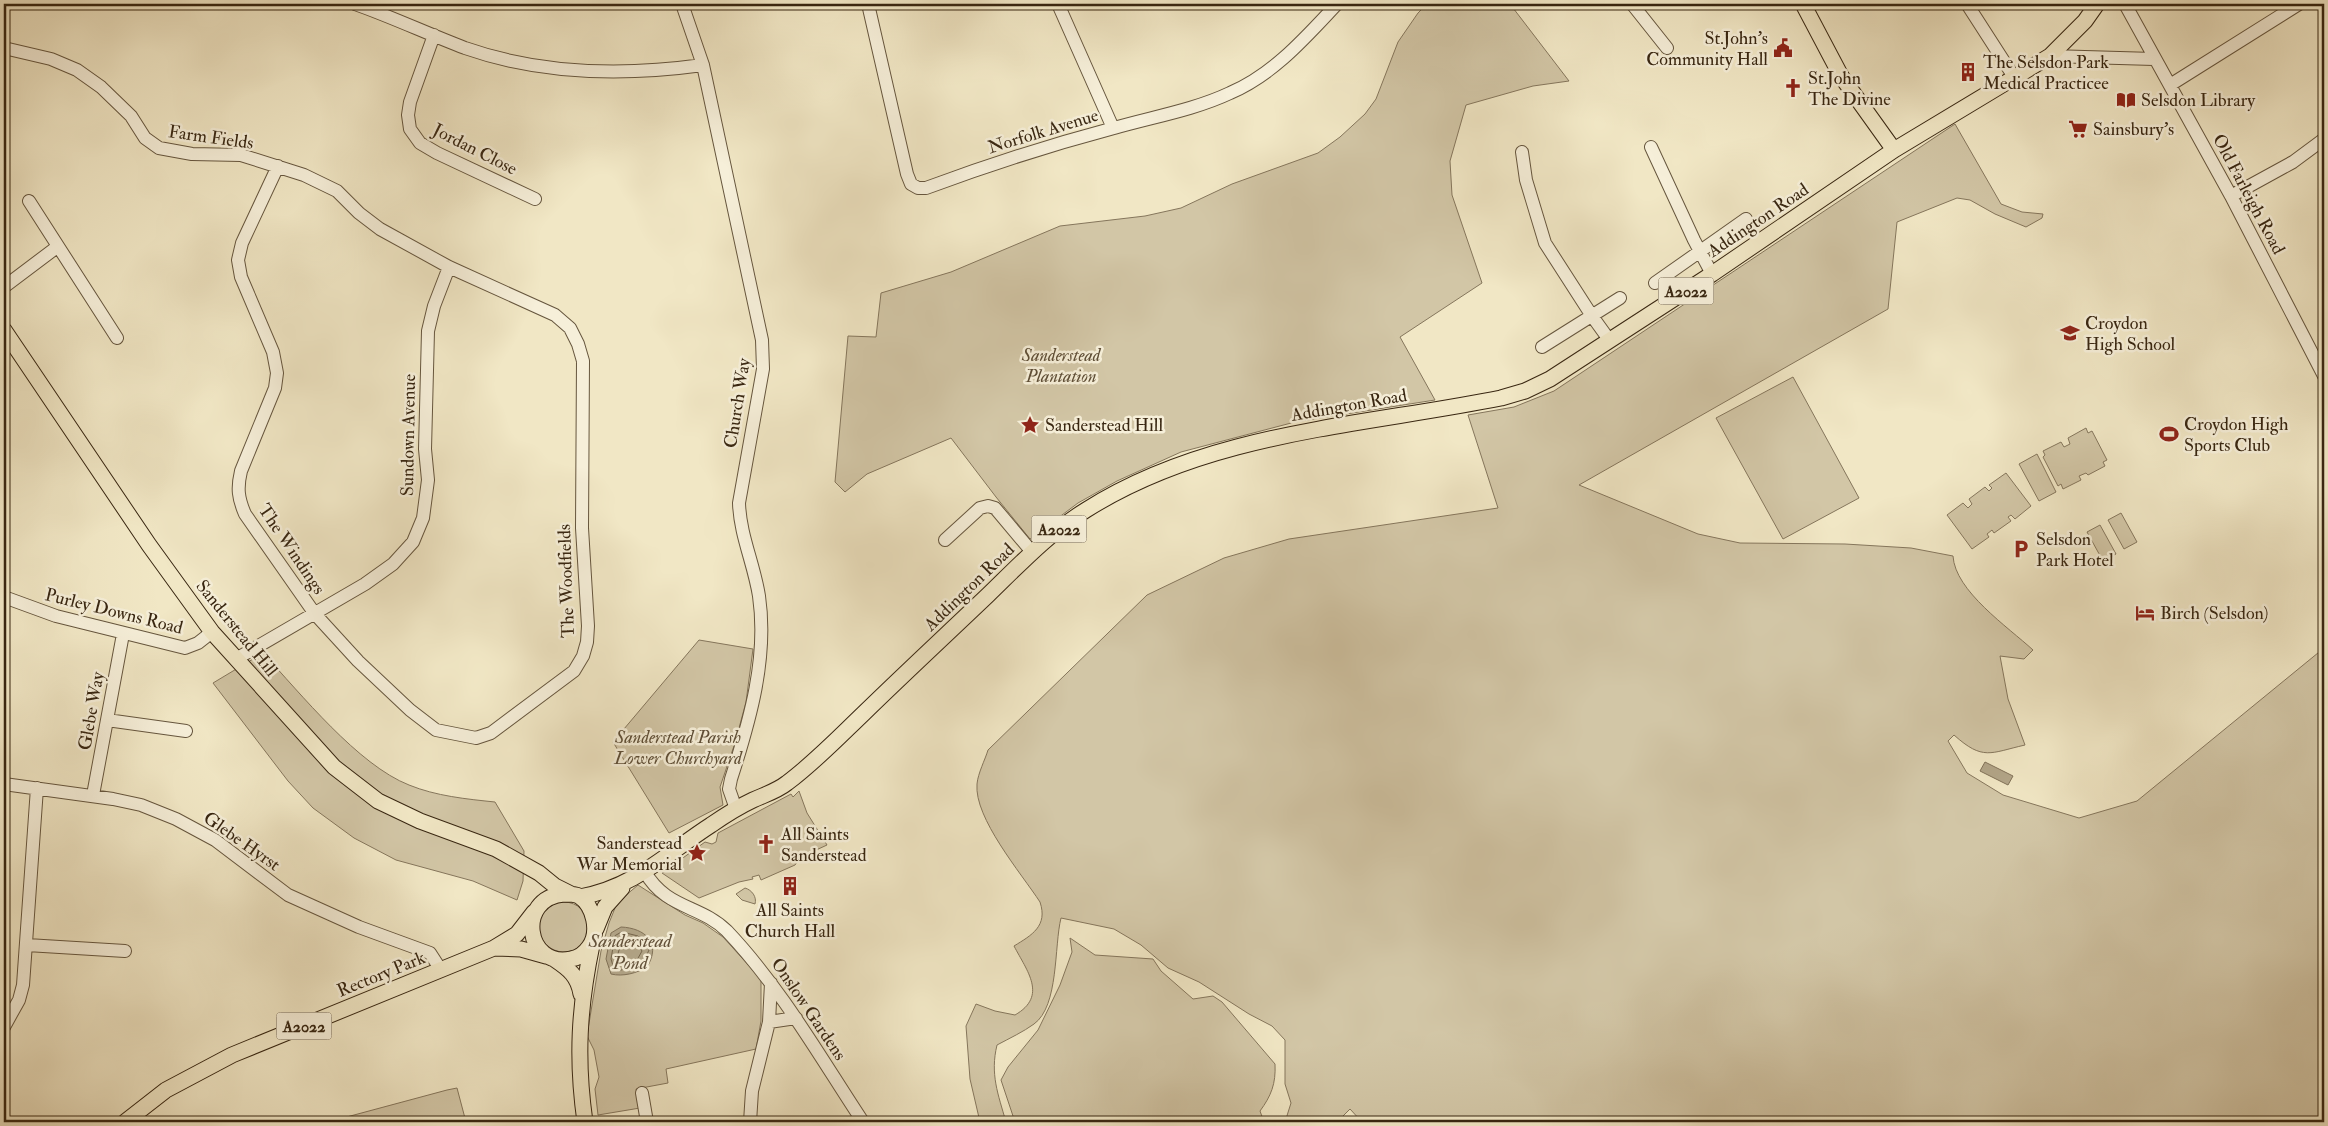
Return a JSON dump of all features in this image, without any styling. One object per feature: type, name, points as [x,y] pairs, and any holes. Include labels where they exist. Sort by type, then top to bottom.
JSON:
[{"type":"main road","points":[[1804,4],[1841,76],[1894,150]]},
{"type":"main road","name":"Addington Road","points":[[639,876],[736,809],[784,786],[820,755],[1032,552],[1061,526],[1087,509],[1122,490],[1184,462],[1248,444],[1299,432],[1465,405],[1517,393],[1550,379],[1712,274],[1894,150],[2050,56],[2085,21],[2097,4]]},
{"type":"main road","name":"Sanderstead Hill","points":[[4,330],[149,546],[212,632],[334,767],[378,801],[420,821],[496,849],[555,886],[576,895]]},
{"type":"main road","name":"Sanderstead Hill","points":[[521,863],[539,891],[536,909]]},
{"type":"main road","name":"A2022","points":[[576,895],[605,892],[639,876]]},
{"type":"main road","name":"A2022","points":[[593,940],[601,914],[608,903],[639,876]]},
{"type":"main road","points":[[582,1001],[579,984],[573,973],[537,948],[533,937],[532,928],[536,909],[551,896],[576,895],[592,913],[593,940],[582,1001],[579,1054],[584,1122]]},
{"type":"main road","name":"Rectory Park","points":[[125,1122],[166,1090],[232,1055],[494,948],[516,934],[536,909]]},
{"type":"main road","points":[[550,957],[559,961],[577,958],[584,954],[593,940]]},
{"type":"main road","name":"Rectory Park","points":[[494,948],[521,948],[550,957]]},
{"type":"street","points":[[355,4],[465,48],[497,57],[567,70],[661,71],[703,65]]},
{"type":"street","name":"Church Way","points":[[682,4],[703,65],[762,340],[763,369],[739,503],[740,522],[759,597],[761,647],[753,702],[729,789],[736,809]]},
{"type":"street","name":"Norfolk Avenue","points":[[868,4],[907,174],[911,184],[918,188],[926,188],[996,162],[1189,108],[1230,94],[1258,78],[1281,61],[1337,4]]},
{"type":"street","points":[[1058,4],[1113,128]]},
{"type":"street","points":[[1632,4],[1667,48]]},
{"type":"street","points":[[1967,4],[2014,77]]},
{"type":"street","name":"Old Farleigh Road","points":[[2125,4],[2231,196],[2323,370]]},
{"type":"street","points":[[2170,85],[2299,4]]},
{"type":"street","name":"Jordan Close","points":[[434,35],[410,102],[408,115],[410,129],[420,143],[437,153],[535,199]]},
{"type":"street","name":"Farm Fields","points":[[4,48],[51,59],[77,70],[101,86],[131,116],[145,138],[159,148],[192,154],[241,155],[278,166],[337,191],[359,213],[380,228],[449,267]]},
{"type":"street","points":[[2050,56],[2154,59]]},
{"type":"street","points":[[2231,196],[2293,162],[2324,138]]},
{"type":"street","points":[[1651,147],[1712,274]]},
{"type":"street","points":[[1522,152],[1526,180],[1546,243],[1610,341]]},
{"type":"street","name":"The Windings","points":[[278,166],[242,243],[238,260],[241,277],[273,352],[277,372],[275,388],[241,471],[238,499],[245,514],[315,614]]},
{"type":"street","points":[[29,201],[57,248],[117,338]]},
{"type":"street","points":[[1655,282],[1701,252],[1746,219]]},
{"type":"street","points":[[4,287],[57,248]]},
{"type":"street","name":"Sundown Avenue","points":[[236,659],[365,584],[393,564],[413,542],[422,518],[428,480],[425,449],[428,331],[434,306],[449,267]]},
{"type":"street","name":"The Woodfields","points":[[315,614],[358,661],[410,710],[436,730],[459,736],[476,738],[491,733],[574,671],[583,656],[588,626],[582,528],[583,361],[578,344],[570,328],[555,315],[449,267]]},
{"type":"street","points":[[1542,347],[1620,298]]},
{"type":"street","points":[[945,540],[980,508],[988,506],[995,508],[1032,552]]},
{"type":"street","name":"Purley Downs Road","points":[[4,597],[56,616],[185,648],[198,643],[212,632]]},
{"type":"street","name":"Glebe Way","points":[[94,795],[123,634]]},
{"type":"street","points":[[107,720],[186,731]]},
{"type":"street","name":"Glebe Hyrst","points":[[4,784],[94,795],[141,806],[180,820],[215,840],[286,894],[350,924],[430,952],[441,970]]},
{"type":"street","points":[[4,1027],[21,995],[27,945],[38,788]]},
{"type":"street","name":"Onslow Gardens","points":[[639,876],[661,894],[706,917],[725,930],[752,959],[796,1018],[863,1122]]},
{"type":"street","points":[[27,945],[125,951]]},
{"type":"street","points":[[750,1122],[752,1091],[769,1022],[771,983]]},
{"type":"street","points":[[769,1022],[796,1018]]},
{"type":"street","points":[[642,1093],[647,1122]]},
{"type":"green space","name":"Sanderstead Plantation","points":[[1427,4],[1510,4],[1569,81],[1533,86],[1466,105],[1450,161],[1452,195],[1482,283],[1400,337],[1435,400],[1295,422],[1181,452],[1117,481],[1078,503],[1030,539],[951,438],[867,474],[845,492],[835,482],[848,336],[876,337],[881,293],[951,272],[1060,226],[1145,216],[1181,208],[1232,184],[1318,153],[1340,137],[1365,114],[1376,99],[1398,42],[1418,13]]},
{"type":"green space","points":[[1955,124],[2001,204],[2022,212],[2043,214],[2042,218],[2026,227],[1995,214],[1970,200],[1957,198],[1897,222],[1888,309],[1579,485],[1698,534],[1740,543],[1845,544],[1911,548],[1953,556],[1956,569],[1963,582],[1984,608],[2033,650],[2024,659],[2000,656],[2008,699],[2025,745],[1987,753],[1972,749],[1954,735],[1948,741],[1967,773],[2003,795],[2079,818],[2137,801],[2324,648],[2324,1122],[1362,1122],[1350,1109],[1337,1122],[1285,1122],[1291,1103],[1285,1084],[1285,1040],[1272,1026],[1249,1014],[1199,982],[1168,968],[1141,945],[1114,929],[1061,918],[1052,990],[1048,1004],[1034,1024],[997,1045],[994,1065],[995,1075],[1006,1122],[980,1122],[970,1079],[966,1026],[976,1004],[995,1011],[1015,1015],[1025,1008],[1031,1000],[1032,983],[1014,946],[1037,929],[1042,917],[1040,902],[1000,845],[983,813],[978,798],[977,784],[988,750],[1147,595],[1224,558],[1289,539],[1498,508],[1468,415],[1514,407],[1554,391]]},
{"type":"green space","points":[[1793,377],[1859,498],[1783,539],[1716,418]]},
{"type":"green space","points":[[2086,428],[2088,433],[2092,431],[2107,460],[2103,462],[2105,466],[2088,475],[2086,473],[2079,476],[2081,480],[2063,489],[2061,484],[2058,486],[2043,457],[2045,455],[2043,451],[2061,442],[2064,447],[2070,444],[2068,438]]},
{"type":"green space","points":[[2037,454],[2056,492],[2039,501],[2019,464]]},
{"type":"green space","points":[[2006,473],[2031,506],[2015,519],[2011,515],[2008,517],[2011,521],[1994,533],[1992,530],[1987,534],[1989,537],[1972,549],[1947,515],[1963,503],[1968,508],[1972,504],[1969,499],[1985,487],[1989,491],[1992,488],[1989,485]]},
{"type":"green space","points":[[2121,513],[2137,542],[2124,549],[2108,520]]},
{"type":"green space","points":[[2100,525],[2116,554],[2103,561],[2087,532]]},
{"type":"green space","name":"Sanderstead Parish Lower Churchyard","points":[[699,640],[753,649],[746,702],[720,787],[723,805],[669,833],[613,742]]},
{"type":"green space","points":[[263,653],[331,727],[370,762],[390,775],[409,785],[430,792],[495,802],[524,851],[523,881],[517,900],[473,881],[396,860],[354,838],[313,808],[288,781],[213,683]]},
{"type":"green space","points":[[799,791],[807,813],[827,845],[801,857],[795,865],[761,880],[759,875],[752,877],[753,879],[739,882],[699,898],[662,873],[705,842],[712,844],[716,842],[718,833],[791,794],[793,797]]},
{"type":"green space","points":[[638,885],[685,915],[703,923],[723,937],[761,979],[761,1021],[756,1049],[666,1069],[668,1083],[636,1089],[640,1108],[598,1115],[595,1089],[599,1077],[594,1050],[587,1036],[601,951],[615,908]]},
{"type":"green space","points":[[745,888],[753,894],[755,904],[742,900],[736,894]]},
{"type":"green space","points":[[564,902],[573,904],[584,913],[589,927],[587,936],[578,947],[564,952],[555,950],[544,941],[539,927],[541,918],[550,907]]},
{"type":"green space","points":[[1070,938],[1095,955],[1153,959],[1161,971],[1193,999],[1213,996],[1222,1002],[1275,1064],[1275,1078],[1272,1089],[1260,1111],[1264,1122],[1015,1122],[1001,1080],[1008,1067],[1038,1030],[1060,985],[1072,952]]},
{"type":"green space","points":[[457,1088],[466,1122],[328,1122],[447,1090]]},
{"type":"water","points":[[1985,762],[2013,776],[2008,785],[1980,771]]},
{"type":"water","name":"Sanderstead Pond","points":[[621,927],[637,930],[644,934],[649,938],[653,951],[647,967],[630,974],[616,975],[611,974],[606,959],[611,933]]},
{"type":"place","name":"St.John's Community Hall","points":[[1783,48]]},
{"type":"place","name":"The Selsdon Park Medical Practicee","points":[[1968,72]]},
{"type":"place","name":"St.John The Divine","points":[[1793,88]]},
{"type":"place","name":"Selsdon Library","points":[[2126,100]]},
{"type":"place","name":"Sainsbury's","points":[[2078,129]]},
{"type":"place","name":"Croydon High School","points":[[2070,333]]},
{"type":"place","name":"Sanderstead Hill","points":[[1030,425]]},
{"type":"place","name":"Croydon High Sports Club","points":[[2169,434]]},
{"type":"place","name":"Selsdon Park Hotel","points":[[2021,549]]},
{"type":"place","name":"Birch (Selsdon)","points":[[2145,613]]},
{"type":"place","name":"All Saints Sanderstead","points":[[766,844]]},
{"type":"place","name":"Sanderstead War Memorial","points":[[697,853]]},
{"type":"place","name":"All Saints Church Hall","points":[[790,886]]}]
